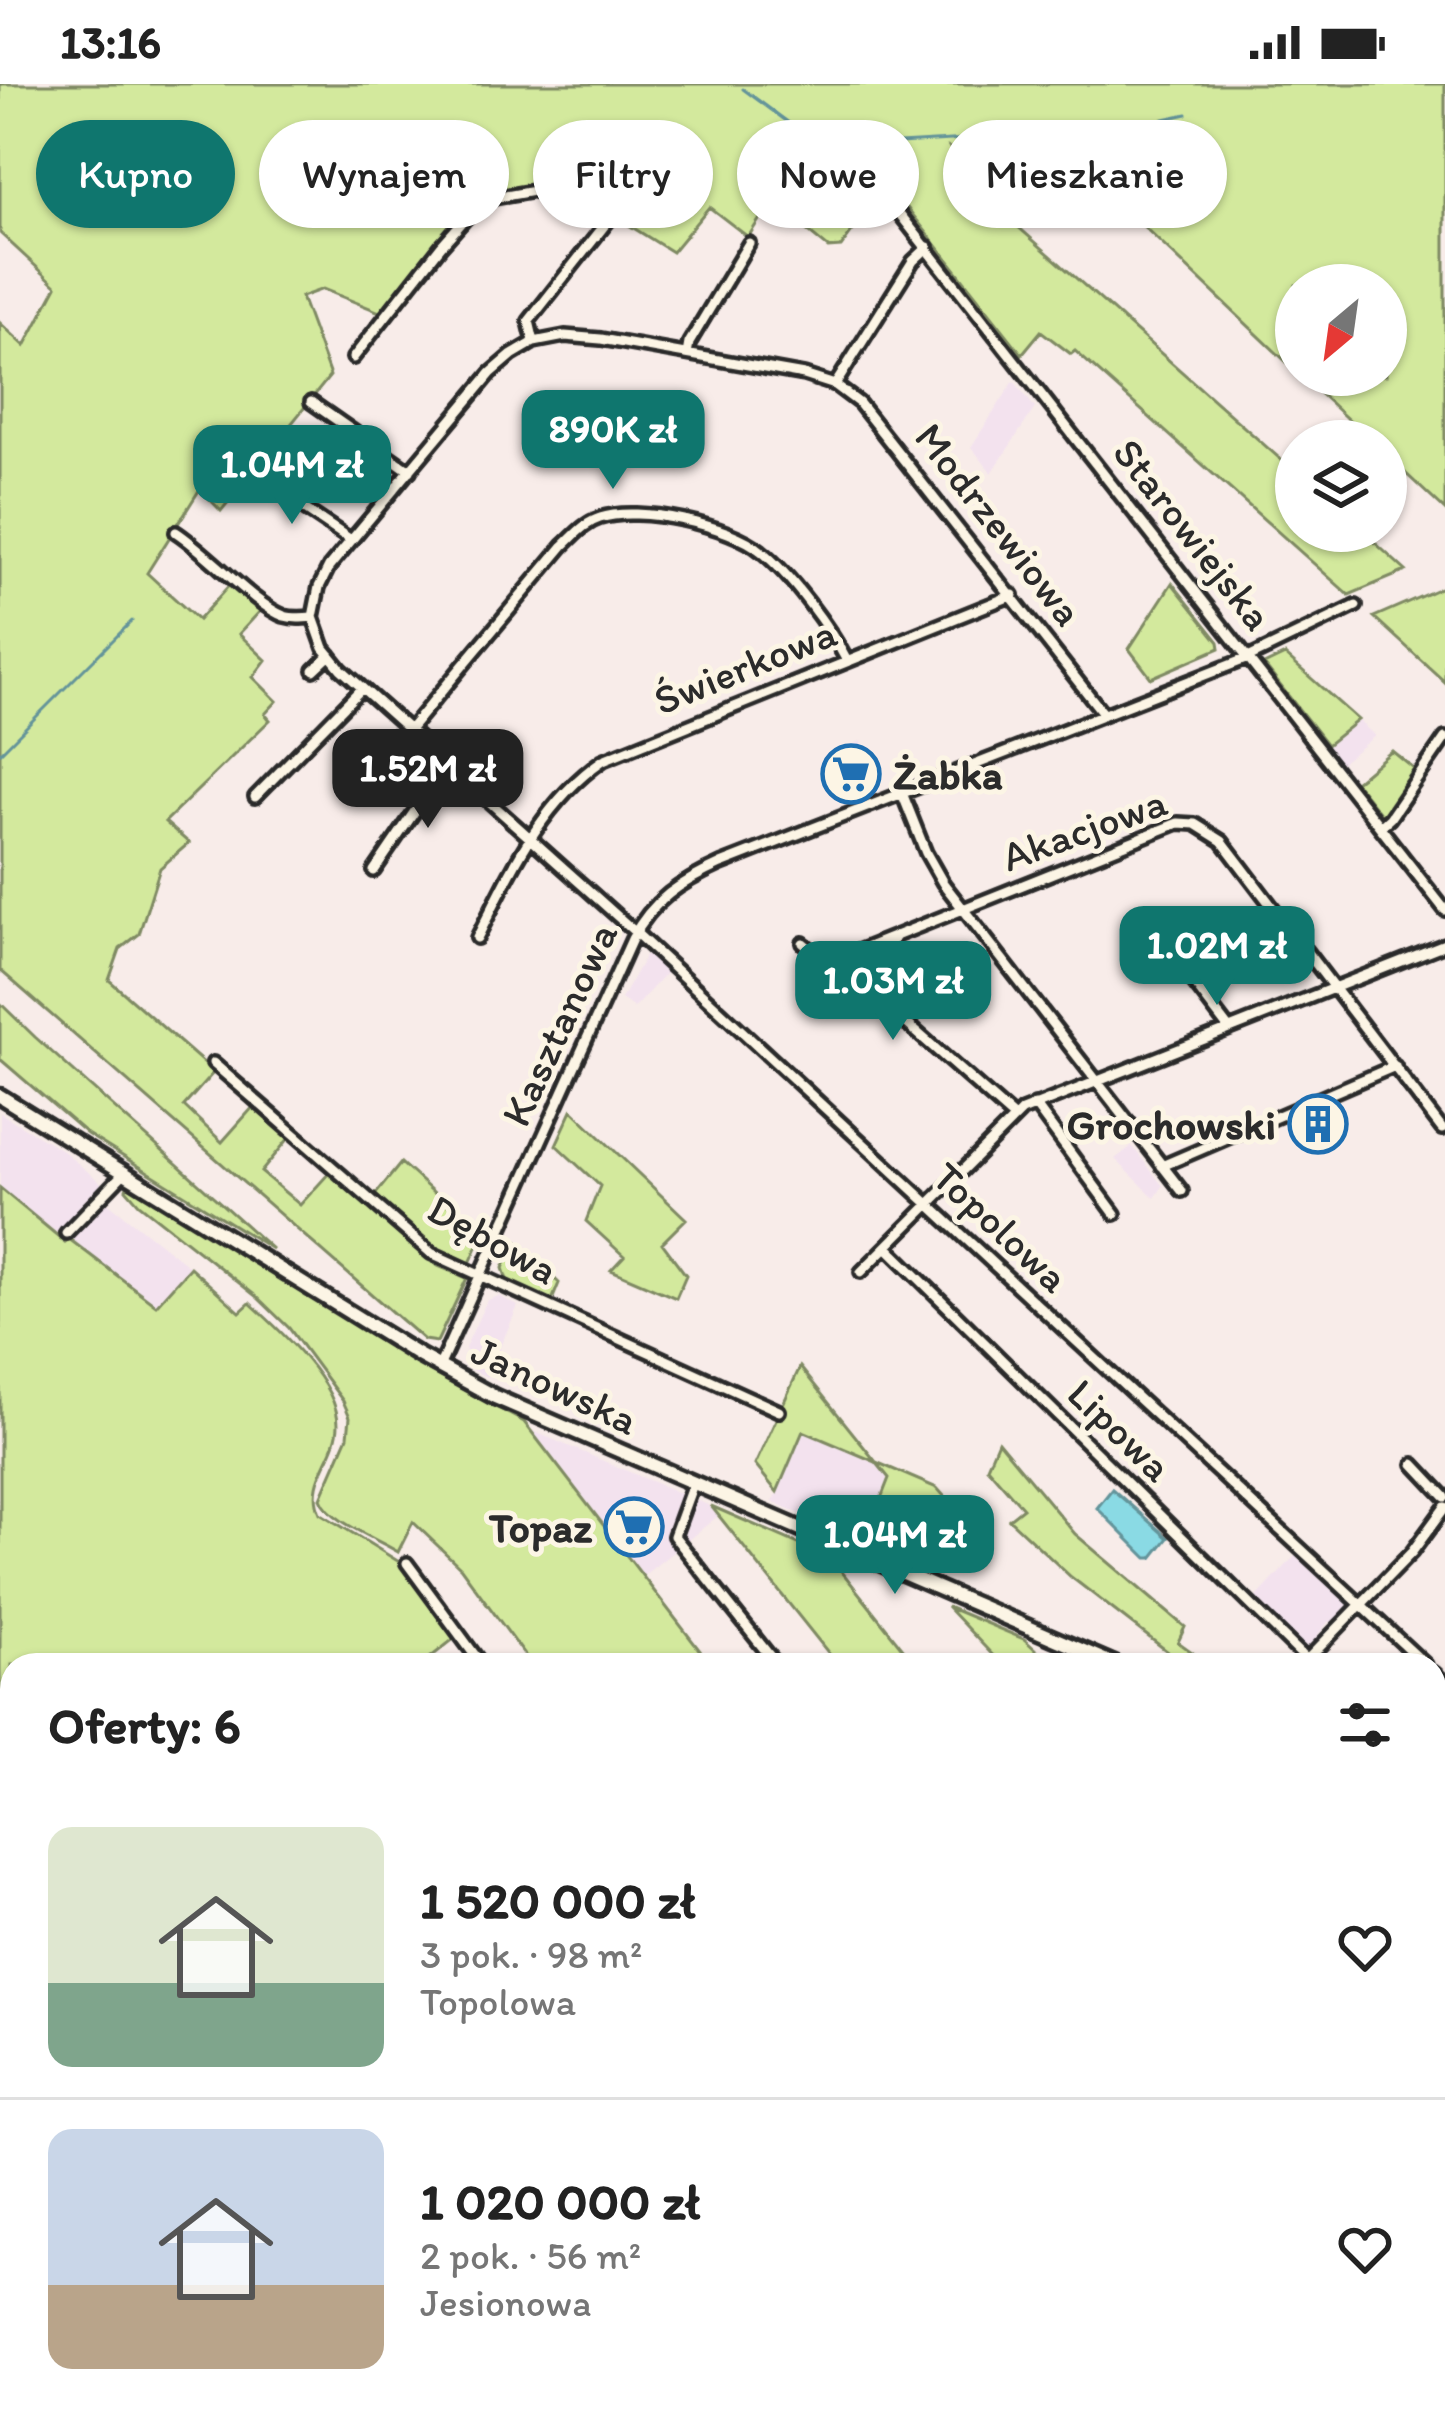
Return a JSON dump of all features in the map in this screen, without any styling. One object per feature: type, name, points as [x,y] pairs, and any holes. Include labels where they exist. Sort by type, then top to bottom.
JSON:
[{"type":"main road","name":"Janowska","points":[[0,1096],[439,1366],[523,1410],[1089,1653]]},
{"type":"street","points":[[176,532],[282,616],[313,617],[329,567],[491,374],[535,342],[529,321],[623,202],[626,187],[622,182],[592,181],[482,200],[353,358]]},
{"type":"street","name":"Starowiejska","points":[[912,228],[1445,910]]},
{"type":"street","points":[[687,354],[689,343],[749,243]]},
{"type":"street","points":[[835,385],[913,261],[928,247]]},
{"type":"street","name":"Modrzewiowa","points":[[535,342],[565,336],[601,339],[804,375],[835,385],[883,429],[1102,713]]},
{"type":"street","points":[[311,401],[410,471]]},
{"type":"street","points":[[257,478],[351,541]]},
{"type":"street","points":[[409,730],[573,536],[596,520],[621,513],[716,528],[757,547],[774,562],[847,662]]},
{"type":"street","name":"Świerkowa","points":[[529,838],[556,800],[603,760],[1013,595]]},
{"type":"street","name":"Kasztanowa","points":[[439,1366],[635,932],[657,902],[690,878],[1248,658],[1356,606]]},
{"type":"street","name":"Topolowa","points":[[313,617],[330,655],[362,688],[635,932],[1413,1653]]},
{"type":"street","points":[[314,670],[330,655]]},
{"type":"street","points":[[255,796],[362,688]]},
{"type":"street","points":[[1380,827],[1445,738]]},
{"type":"street","points":[[374,871],[447,764]]},
{"type":"street","points":[[902,793],[926,853],[964,909],[1182,1191]]},
{"type":"street","name":"Akacjowa","points":[[828,964],[1178,823],[1196,824],[1222,841],[1442,1129]]},
{"type":"street","points":[[477,938],[529,838]]},
{"type":"street","points":[[1143,916],[1228,1028]]},
{"type":"street","points":[[878,998],[874,968],[882,950],[897,936]]},
{"type":"street","points":[[803,943],[866,995],[878,998],[1013,1117]]},
{"type":"street","points":[[861,1272],[1013,1117],[1445,944]]},
{"type":"street","name":"Dębowa","points":[[212,1064],[431,1253],[779,1411]]},
{"type":"street","points":[[1162,1166],[1395,1066]]},
{"type":"street","points":[[1035,1105],[1115,1214]]},
{"type":"street","points":[[66,1233],[125,1172]]},
{"type":"street","name":"Lipowa","points":[[887,1247],[1296,1653]]},
{"type":"street","points":[[1414,1464],[1445,1496]]},
{"type":"street","points":[[692,1484],[674,1536],[767,1653]]},
{"type":"street","points":[[1314,1653],[1412,1552],[1445,1508]]},
{"type":"street","points":[[407,1563],[473,1653]]},
{"type":"shaded area","points":[[1014,381],[1035,408],[992,473],[971,447]]},
{"type":"shaded area","points":[[1358,720],[1375,736],[1341,763],[1327,745]]},
{"type":"shaded area","points":[[861,741],[880,785],[843,800],[824,756]]},
{"type":"shaded area","points":[[648,951],[669,970],[634,1008],[621,999]]},
{"type":"shaded area","points":[[0,1113],[62,1150],[105,1186],[56,1235],[0,1188]]},
{"type":"shaded area","points":[[1132,1146],[1163,1186],[1155,1198],[1115,1159]]},
{"type":"shaded area","points":[[106,1201],[190,1267],[156,1306],[69,1239]]},
{"type":"shaded area","points":[[499,1296],[518,1306],[487,1377],[472,1370],[465,1348],[487,1300]]},
{"type":"shaded area","points":[[528,1429],[710,1506],[718,1516],[643,1576]]},
{"type":"shaded area","points":[[803,1431],[876,1462],[889,1478],[864,1542],[773,1502]]},
{"type":"shaded area","points":[[1297,1554],[1352,1604],[1333,1623],[1329,1621],[1306,1650],[1255,1599]]},
{"type":"green space","points":[[0,84],[1445,84],[1445,510],[1407,475],[1407,420],[1348,420],[1323,396],[1407,396],[1407,264],[1275,264],[1275,351],[1145,228],[1227,228],[1227,120],[943,120],[943,228],[1020,228],[1275,454],[1275,529],[1075,351],[1071,354],[1041,331],[1022,354],[919,223],[919,120],[737,120],[737,228],[754,228],[748,237],[713,210],[713,120],[533,120],[533,185],[509,189],[509,120],[259,120],[259,228],[450,228],[382,313],[323,289],[301,297],[330,376],[221,511],[200,489],[147,573],[198,620],[232,582],[262,609],[239,634],[266,660],[253,677],[277,701],[265,714],[270,720],[165,822],[189,843],[160,868],[139,934],[120,949],[109,980],[214,1072],[184,1106],[222,1142],[254,1106],[290,1137],[261,1172],[300,1205],[330,1172],[438,1266],[467,1278],[437,1342],[424,1340],[0,970],[0,323],[25,346],[57,286],[0,233]]},
{"type":"green space","points":[[634,228],[692,228],[672,252]]},
{"type":"green space","points":[[804,228],[855,228],[841,247],[828,248]]},
{"type":"green space","points":[[1301,552],[1385,552],[1406,571],[1349,595]]},
{"type":"green space","points":[[1172,583],[1220,648],[1151,678],[1129,649]]},
{"type":"green space","points":[[1445,586],[1445,682],[1374,617]]},
{"type":"green space","points":[[1285,655],[1358,720],[1327,745],[1264,665]]},
{"type":"green space","points":[[1392,751],[1414,769],[1382,816],[1355,782]]},
{"type":"green space","points":[[0,1003],[272,1249],[87,1134],[0,1059]]},
{"type":"green space","points":[[572,1110],[686,1219],[662,1243],[686,1275],[676,1298],[611,1270],[624,1256],[586,1221],[600,1186],[556,1145]]},
{"type":"green space","points":[[401,1163],[482,1236],[470,1263],[432,1245],[375,1195]]},
{"type":"green space","points":[[128,1184],[433,1373],[524,1422],[702,1653],[523,1653],[461,1568],[413,1522],[398,1552],[333,1514],[321,1498],[348,1436],[350,1417],[343,1401],[289,1328],[126,1189]]},
{"type":"green space","points":[[0,1188],[65,1242],[69,1239],[156,1305],[190,1267],[240,1312],[250,1303],[276,1327],[318,1375],[335,1408],[337,1436],[316,1490],[320,1513],[401,1563],[455,1638],[436,1653],[0,1653]]},
{"type":"green space","points":[[516,1241],[559,1283],[551,1303],[507,1280],[503,1268]]},
{"type":"green space","points":[[800,1367],[876,1462],[803,1431],[777,1492],[755,1465]]},
{"type":"green space","points":[[998,1441],[1075,1534],[1185,1627],[1178,1642],[1193,1653],[1169,1653],[1071,1577],[1009,1519],[1023,1508],[987,1467]]},
{"type":"green space","points":[[876,1462],[937,1488],[945,1497],[932,1532],[941,1544],[931,1571],[864,1542],[889,1478]]},
{"type":"green space","points":[[711,1506],[831,1558],[906,1653],[828,1653]]},
{"type":"green space","points":[[947,1607],[1024,1639],[1039,1653],[991,1653]]},
{"type":"water","points":[[1112,1489],[1168,1538],[1152,1558],[1097,1508]]},
{"type":"waterway","points":[[743,89],[828,147],[1108,131],[1187,114]]},
{"type":"waterway","points":[[0,753],[132,621]]},
{"type":"place","name":"Żabka","points":[[851,774]]},
{"type":"place","name":"Grochowski","points":[[1318,1124]]},
{"type":"place","name":"Topaz","points":[[634,1527]]}]
